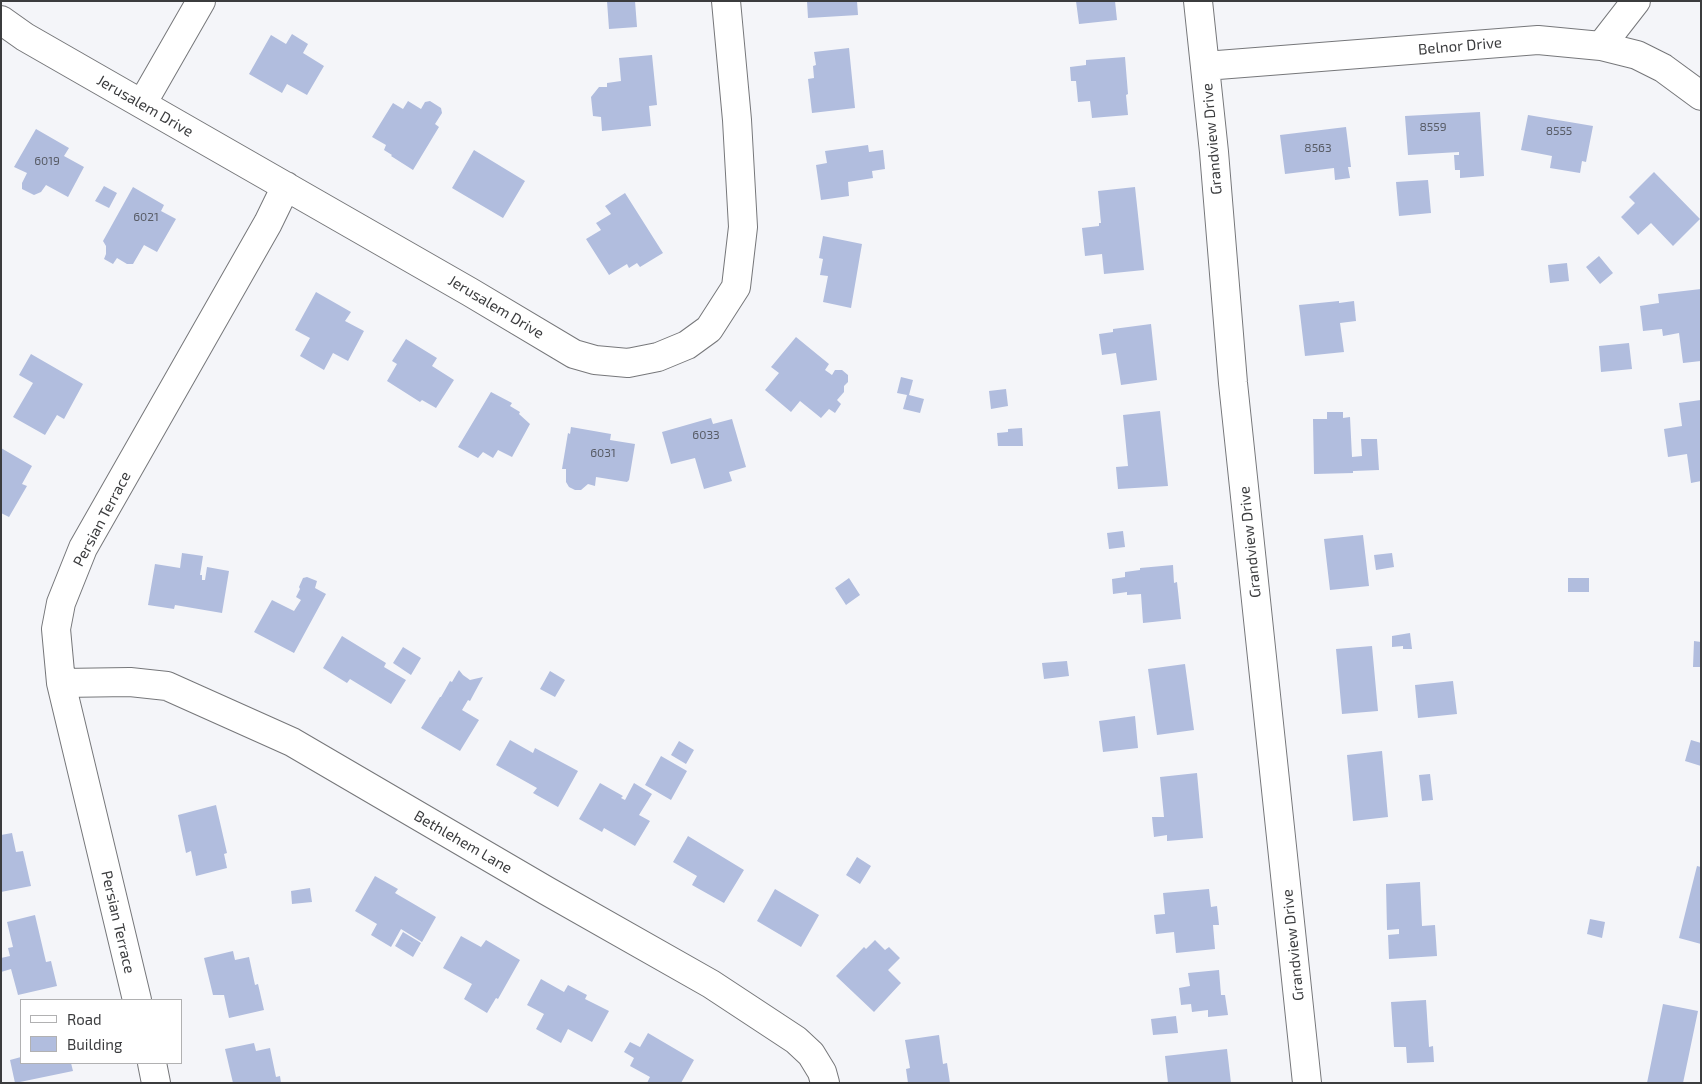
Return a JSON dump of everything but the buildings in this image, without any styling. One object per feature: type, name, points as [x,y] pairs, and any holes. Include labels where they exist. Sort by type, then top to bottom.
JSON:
[{"type":"street","points":[[142,104],[201,1]]},
{"type":"street","name":"Jerusalem Drive","points":[[1,20],[25,37],[470,292],[574,354],[595,360],[628,363],[658,357],[687,345],[709,329],[736,287],[743,227],[737,120],[726,1]]},
{"type":"street","name":"Grandview Drive","points":[[1198,1],[1233,384],[1307,1083]]},
{"type":"street","points":[[1601,46],[1636,1]]},
{"type":"street","name":"Belnor Drive","points":[[1205,66],[1538,40],[1601,46],[1637,55],[1663,68],[1701,96]]},
{"type":"street","name":"Persian Terrace","points":[[137,999],[61,683],[56,629],[60,603],[83,548],[268,223],[286,186]]},
{"type":"street","name":"Bethlehem Lane","points":[[61,683],[130,682],[167,686],[292,742],[712,984],[796,1040],[811,1054],[822,1072],[825,1083]]},
{"type":"street","points":[[152,1064],[156,1083]]}]
